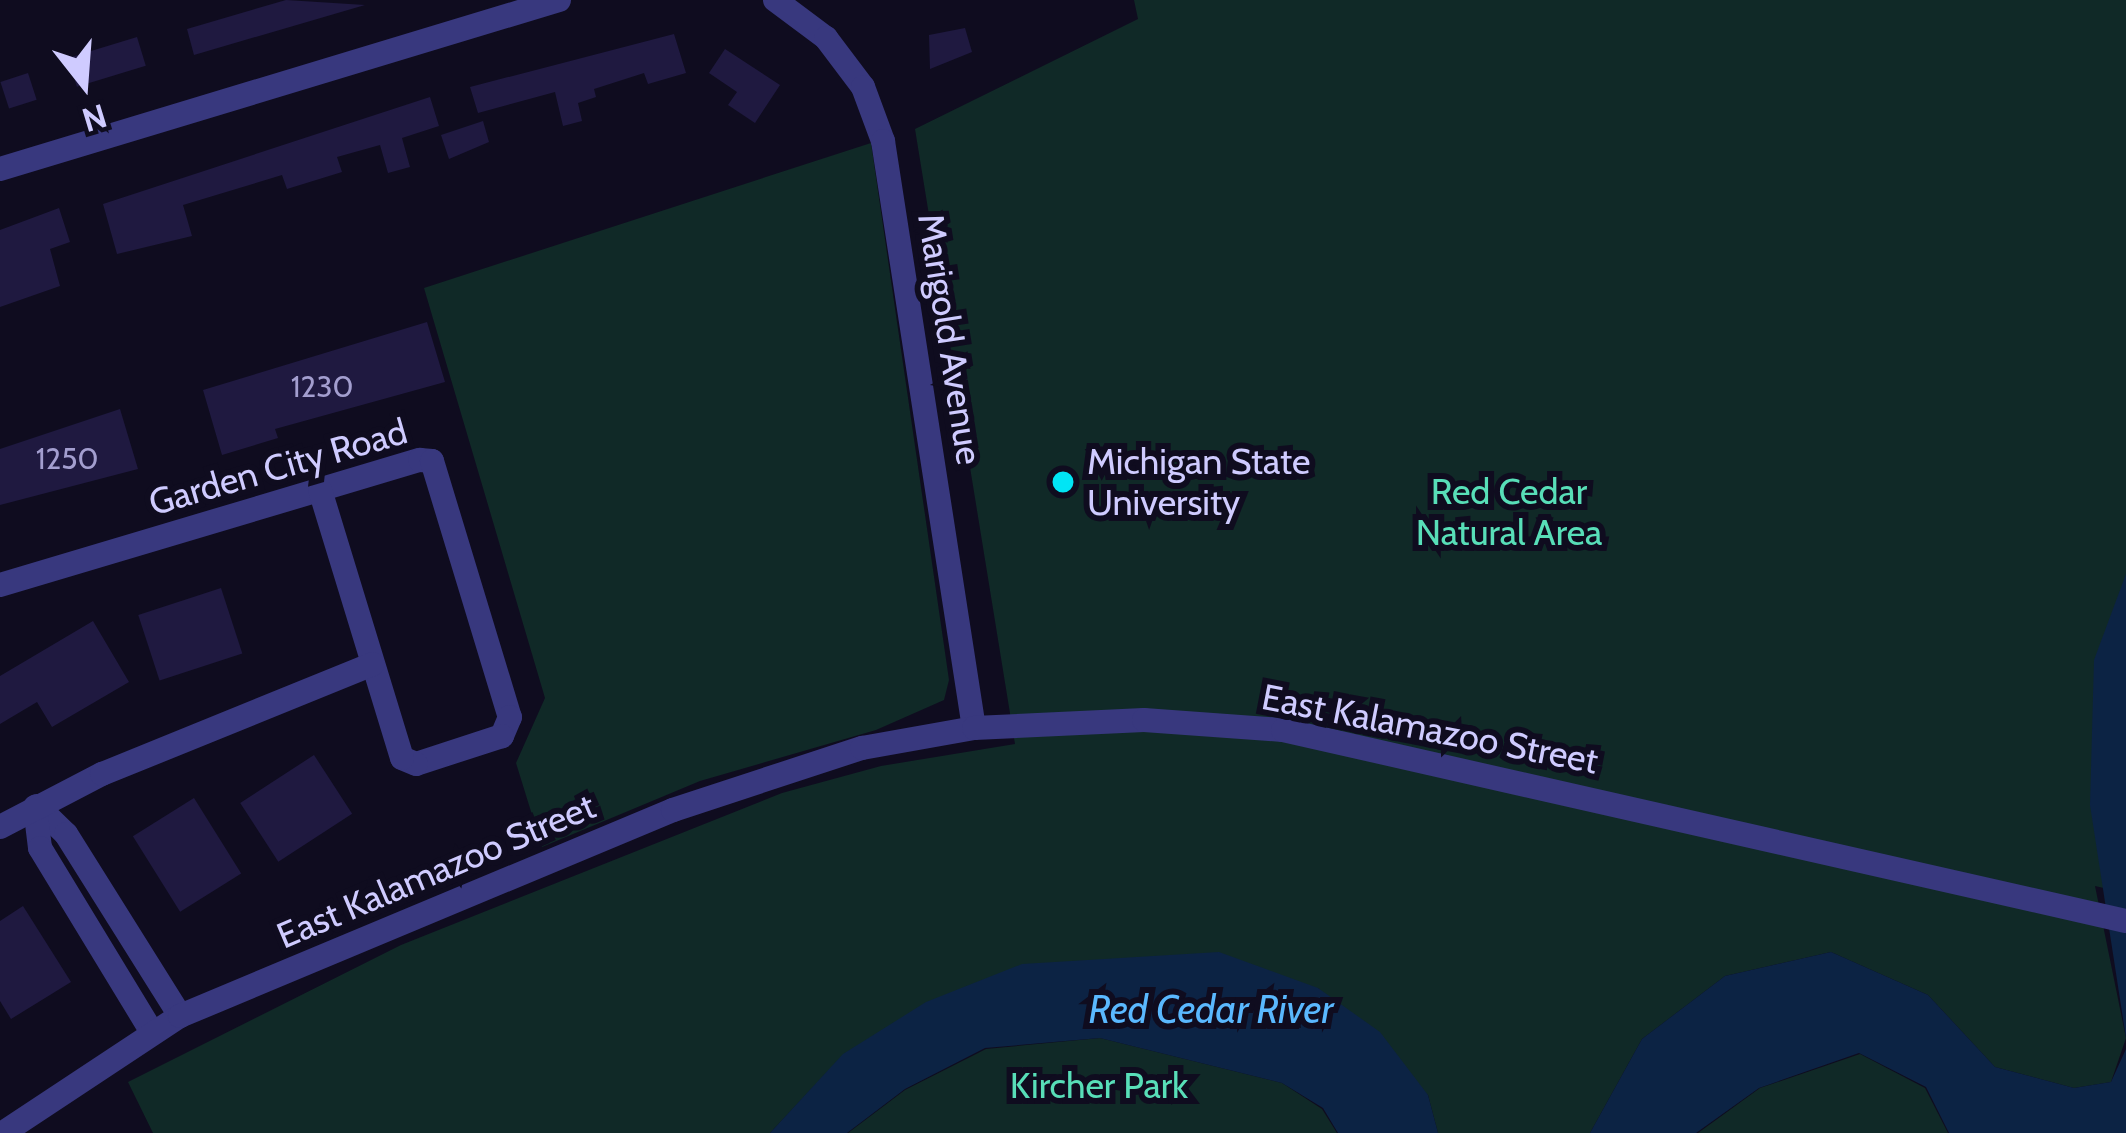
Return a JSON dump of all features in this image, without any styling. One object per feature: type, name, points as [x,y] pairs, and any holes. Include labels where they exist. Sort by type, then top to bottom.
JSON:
[{"type":"street","points":[[0,169],[559,0]]},
{"type":"street","name":"Marigold Avenue","points":[[775,0],[826,38],[863,87],[883,141],[974,728]]},
{"type":"street","name":"Garden City Road","points":[[0,585],[432,461],[511,717],[502,736],[406,763],[373,664]]},
{"type":"street","points":[[0,827],[310,684],[373,664],[320,490]]},
{"type":"street","name":"East Kalamazoo Street","points":[[3,1133],[180,1016],[749,781],[862,748],[974,728],[1144,720],[1283,730],[2126,921]]},
{"type":"street","points":[[36,807],[66,834],[180,1016]]},
{"type":"street","points":[[36,807],[40,848],[152,1032]]},
{"type":"green space","name":"Red Cedar Natural Area","points":[[1134,0],[2126,0],[2126,893],[2095,886],[2126,1038],[2111,1082],[2074,1088],[1995,1067],[1928,995],[1831,952],[1725,976],[1642,1039],[1590,1133],[1438,1133],[1428,1095],[1318,988],[844,1054],[770,1133],[153,1133],[128,1082],[401,945],[782,793],[881,766],[1015,744],[915,129],[1138,19]]},
{"type":"green space","points":[[871,143],[949,680],[944,700],[876,730],[700,781],[542,847],[516,763],[545,698],[424,288]]},
{"type":"green space","name":"Kircher Park","points":[[1100,1038],[1282,1083],[1322,1109],[1337,1133],[848,1133],[905,1090],[986,1049]]},
{"type":"green space","points":[[1860,1054],[1925,1088],[1948,1133],[1698,1133],[1760,1088]]},
{"type":"water","points":[[2126,574],[2126,1038],[2090,805],[2094,660]]},
{"type":"water","name":"Red Cedar River","points":[[1219,952],[1318,988],[1380,1032],[1428,1095],[1438,1133],[1338,1133],[1323,1108],[1282,1083],[1100,1038],[985,1048],[905,1089],[847,1133],[770,1133],[843,1054],[926,1002],[1022,964]]},
{"type":"water","points":[[1831,952],[1928,995],[1995,1067],[2074,1088],[2111,1082],[2126,1049],[2126,1133],[1949,1133],[1926,1087],[1859,1053],[1759,1088],[1696,1133],[1590,1133],[1642,1039],[1725,976]]},
{"type":"building","points":[[286,0],[365,5],[194,55],[187,29]]},
{"type":"building","points":[[965,28],[972,52],[930,69],[929,35]]},
{"type":"building","points":[[674,34],[686,73],[648,84],[644,73],[594,89],[596,97],[578,103],[582,121],[563,126],[555,92],[478,113],[470,87]]},
{"type":"building","points":[[137,37],[146,66],[77,87],[68,58]]},
{"type":"building","points":[[725,49],[780,85],[755,123],[728,105],[737,92],[709,73]]},
{"type":"building","points":[[28,73],[37,100],[9,109],[0,82]]},
{"type":"building","points":[[430,97],[439,126],[402,138],[410,167],[388,173],[380,145],[337,157],[342,172],[287,189],[282,175],[183,205],[192,236],[117,254],[103,204]]},
{"type":"building","points":[[483,121],[489,142],[449,159],[441,135]]},
{"type":"building","points":[[59,208],[70,242],[50,249],[60,286],[0,307],[0,230]]},
{"type":"building","points":[[427,322],[445,382],[275,429],[278,438],[222,455],[203,390]]},
{"type":"building","points":[[120,409],[138,469],[0,505],[0,449]]},
{"type":"building","points":[[221,588],[242,654],[160,681],[138,615]]},
{"type":"building","points":[[93,621],[129,682],[52,727],[37,702],[0,724],[0,676]]},
{"type":"building","points":[[314,755],[352,814],[278,862],[240,803]]},
{"type":"building","points":[[194,798],[241,873],[180,912],[133,836]]},
{"type":"building","points":[[23,906],[71,982],[11,1019],[0,1001],[0,921]]},
{"type":"place","name":"Michigan State University","points":[[1063,482]]}]
